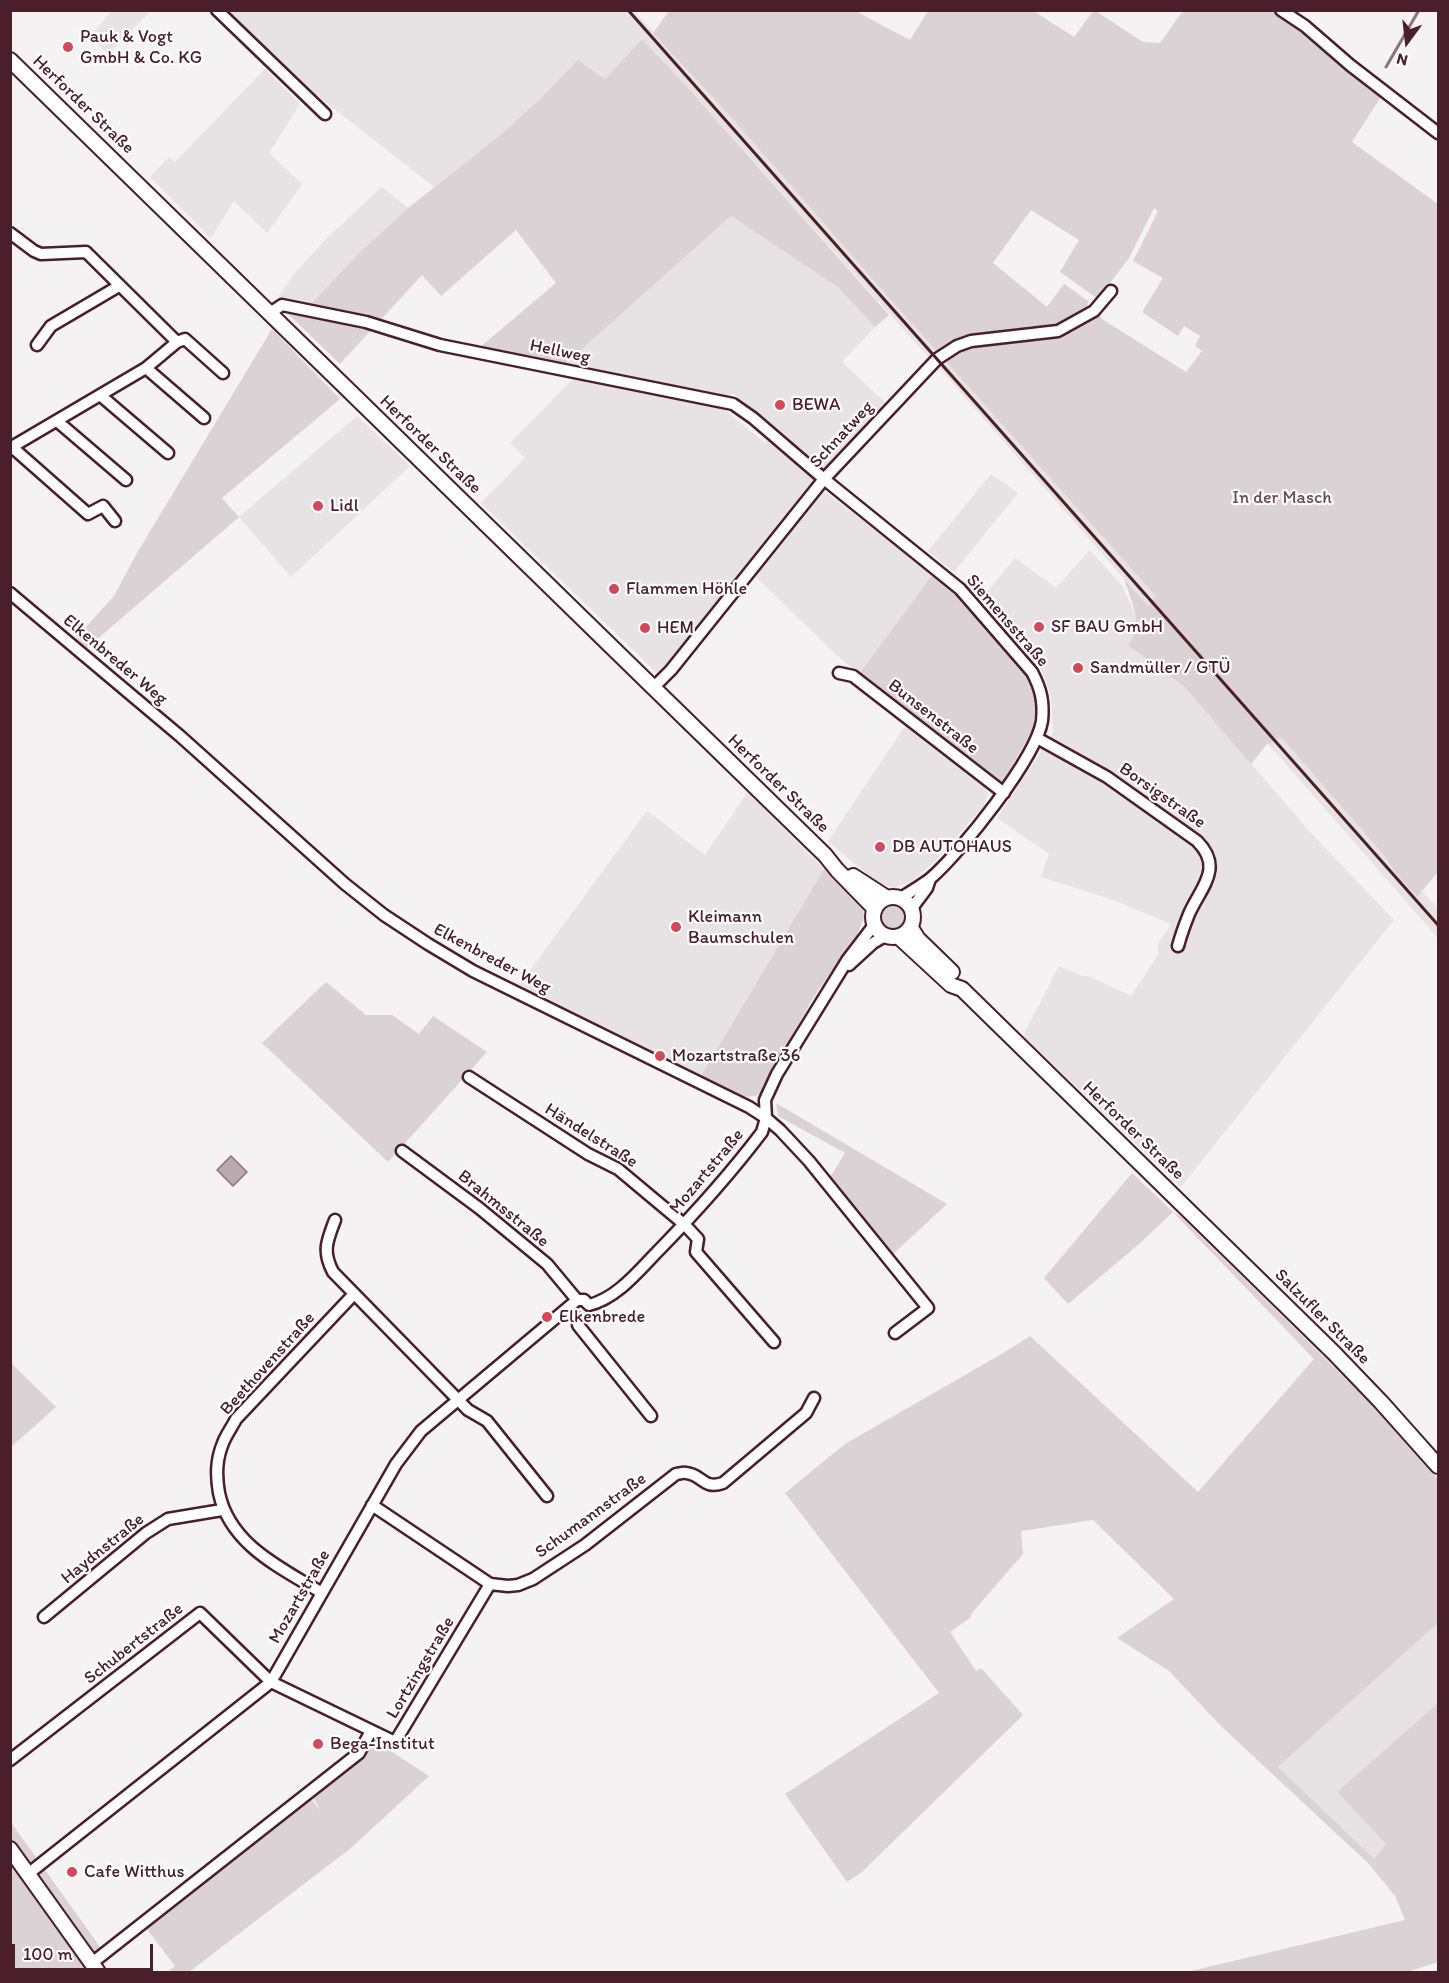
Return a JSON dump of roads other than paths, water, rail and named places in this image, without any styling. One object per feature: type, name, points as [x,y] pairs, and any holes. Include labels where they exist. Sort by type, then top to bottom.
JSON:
[{"type":"main road","name":"Herforder Straße","points":[[10,60],[825,855],[875,909]]},
{"type":"main road","name":"Herforder Straße","points":[[825,855],[857,879],[894,898]]},
{"type":"main road","points":[[894,898],[912,908],[914,922],[911,928],[899,937],[885,936],[874,925],[875,909],[894,898]]},
{"type":"main road","name":"Herforder Straße","points":[[911,928],[918,939],[958,979],[962,989],[1176,1198]]},
{"type":"main road","name":"Herforder Straße","points":[[899,937],[951,985],[962,989]]},
{"type":"main road","name":"Salzufler Straße","points":[[1176,1198],[1358,1378],[1438,1466]]},
{"type":"main road","points":[[10,1849],[95,1968]]},
{"type":"street","points":[[217,10],[325,114]]},
{"type":"street","points":[[1281,10],[1305,26],[1358,71],[1438,133]]},
{"type":"street","points":[[10,232],[41,254],[86,252],[177,342]]},
{"type":"street","points":[[37,345],[51,326],[119,286]]},
{"type":"street","name":"Schnatweg","points":[[653,688],[678,662],[824,479],[937,359],[946,352],[978,339],[1058,331],[1094,311],[1111,291]]},
{"type":"street","name":"Hellweg","points":[[270,313],[282,305],[317,311],[366,322],[440,345],[733,404],[753,418],[824,479]]},
{"type":"street","points":[[115,521],[103,506],[88,514],[11,447],[147,368],[177,342],[184,339],[223,373]]},
{"type":"street","points":[[147,368],[204,418]]},
{"type":"street","points":[[100,395],[168,453]]},
{"type":"street","points":[[57,421],[126,480]]},
{"type":"street","name":"Siemensstraße","points":[[824,479],[960,589],[1032,672],[1041,688],[1041,721],[1037,738],[1004,793],[960,847],[930,879],[894,898]]},
{"type":"street","name":"Elkenbreder Weg","points":[[10,593],[180,736],[345,884],[384,915],[473,971],[749,1107],[766,1118],[809,1161],[928,1308],[895,1333]]},
{"type":"street","name":"Bunsenstraße","points":[[839,673],[852,676],[1004,793]]},
{"type":"street","name":"Borsigstraße","points":[[1037,738],[1107,777],[1197,841],[1206,850],[1210,859],[1209,879],[1190,913],[1178,946]]},
{"type":"street","name":"Siemensstraße","points":[[912,908],[927,888],[930,879]]},
{"type":"street","name":"Mozartstraße","points":[[579,1319],[587,1313],[589,1305],[605,1300],[634,1276],[685,1225],[762,1132],[766,1118],[765,1100],[777,1074],[818,1004],[848,958],[874,925]]},
{"type":"street","name":"Mozartstraße","points":[[843,968],[885,936]]},
{"type":"street","name":"Händelstraße","points":[[470,1077],[588,1154],[618,1169],[685,1225],[698,1239],[696,1252],[774,1342]]},
{"type":"street","name":"Brahmsstraße","points":[[402,1151],[479,1208],[547,1264],[573,1304]]},
{"type":"street","points":[[335,1220],[327,1242],[326,1260],[333,1272],[468,1410],[487,1421],[547,1496]]},
{"type":"street","name":"Beethovenstraße","points":[[322,1593],[256,1551],[236,1532],[222,1510],[216,1476],[218,1459],[236,1419],[354,1294]]},
{"type":"street","points":[[589,1305],[584,1300],[573,1304],[579,1319],[578,1324],[651,1416]]},
{"type":"street","name":"Mozartstraße","points":[[27,1874],[271,1682],[408,1446],[421,1431],[573,1304]]},
{"type":"street","name":"Schumannstraße","points":[[490,1584],[518,1585],[533,1579],[585,1545],[676,1474],[686,1473],[706,1484],[716,1486],[723,1484],[806,1413],[814,1398]]},
{"type":"street","points":[[372,1505],[490,1584]]},
{"type":"street","name":"Haydnstraße","points":[[44,1617],[146,1533],[168,1519],[222,1510]]},
{"type":"street","name":"Lortzingstraße","points":[[271,1682],[395,1742],[490,1584]]},
{"type":"street","name":"Schubertstraße","points":[[10,1760],[200,1613],[271,1682]]},
{"type":"street","points":[[95,1968],[359,1754],[371,1731]]},
{"type":"waterway","points":[[1386,67],[1419,10]]},
{"type":"railway","points":[[628,10],[1438,925]]},
{"type":"place","name":"Pauk & Vogt GmbH & Co. KG","points":[[68,47]]},
{"type":"place","name":"BEWA","points":[[780,405]]},
{"type":"place","name":"Lidl","points":[[318,506]]},
{"type":"place","name":"Flammen Höhle","points":[[614,589]]},
{"type":"place","name":"SF BAU GmbH","points":[[1039,627]]},
{"type":"place","name":"HEM","points":[[645,628]]},
{"type":"place","name":"Sandmüller / GTÜ","points":[[1078,668]]},
{"type":"place","name":"DB AUTOHAUS","points":[[880,847]]},
{"type":"place","name":"Kleimann Baumschulen","points":[[676,927]]},
{"type":"place","name":"Mozartstraße 36","points":[[660,1056]]},
{"type":"place","name":"Elkenbrede","points":[[547,1317]]},
{"type":"place","name":"Bega-Institut","points":[[318,1744]]},
{"type":"place","name":"Cafe Witthus","points":[[72,1872]]},
{"type":"park label","name":"In der Masch","points":[[1282,498]]}]
